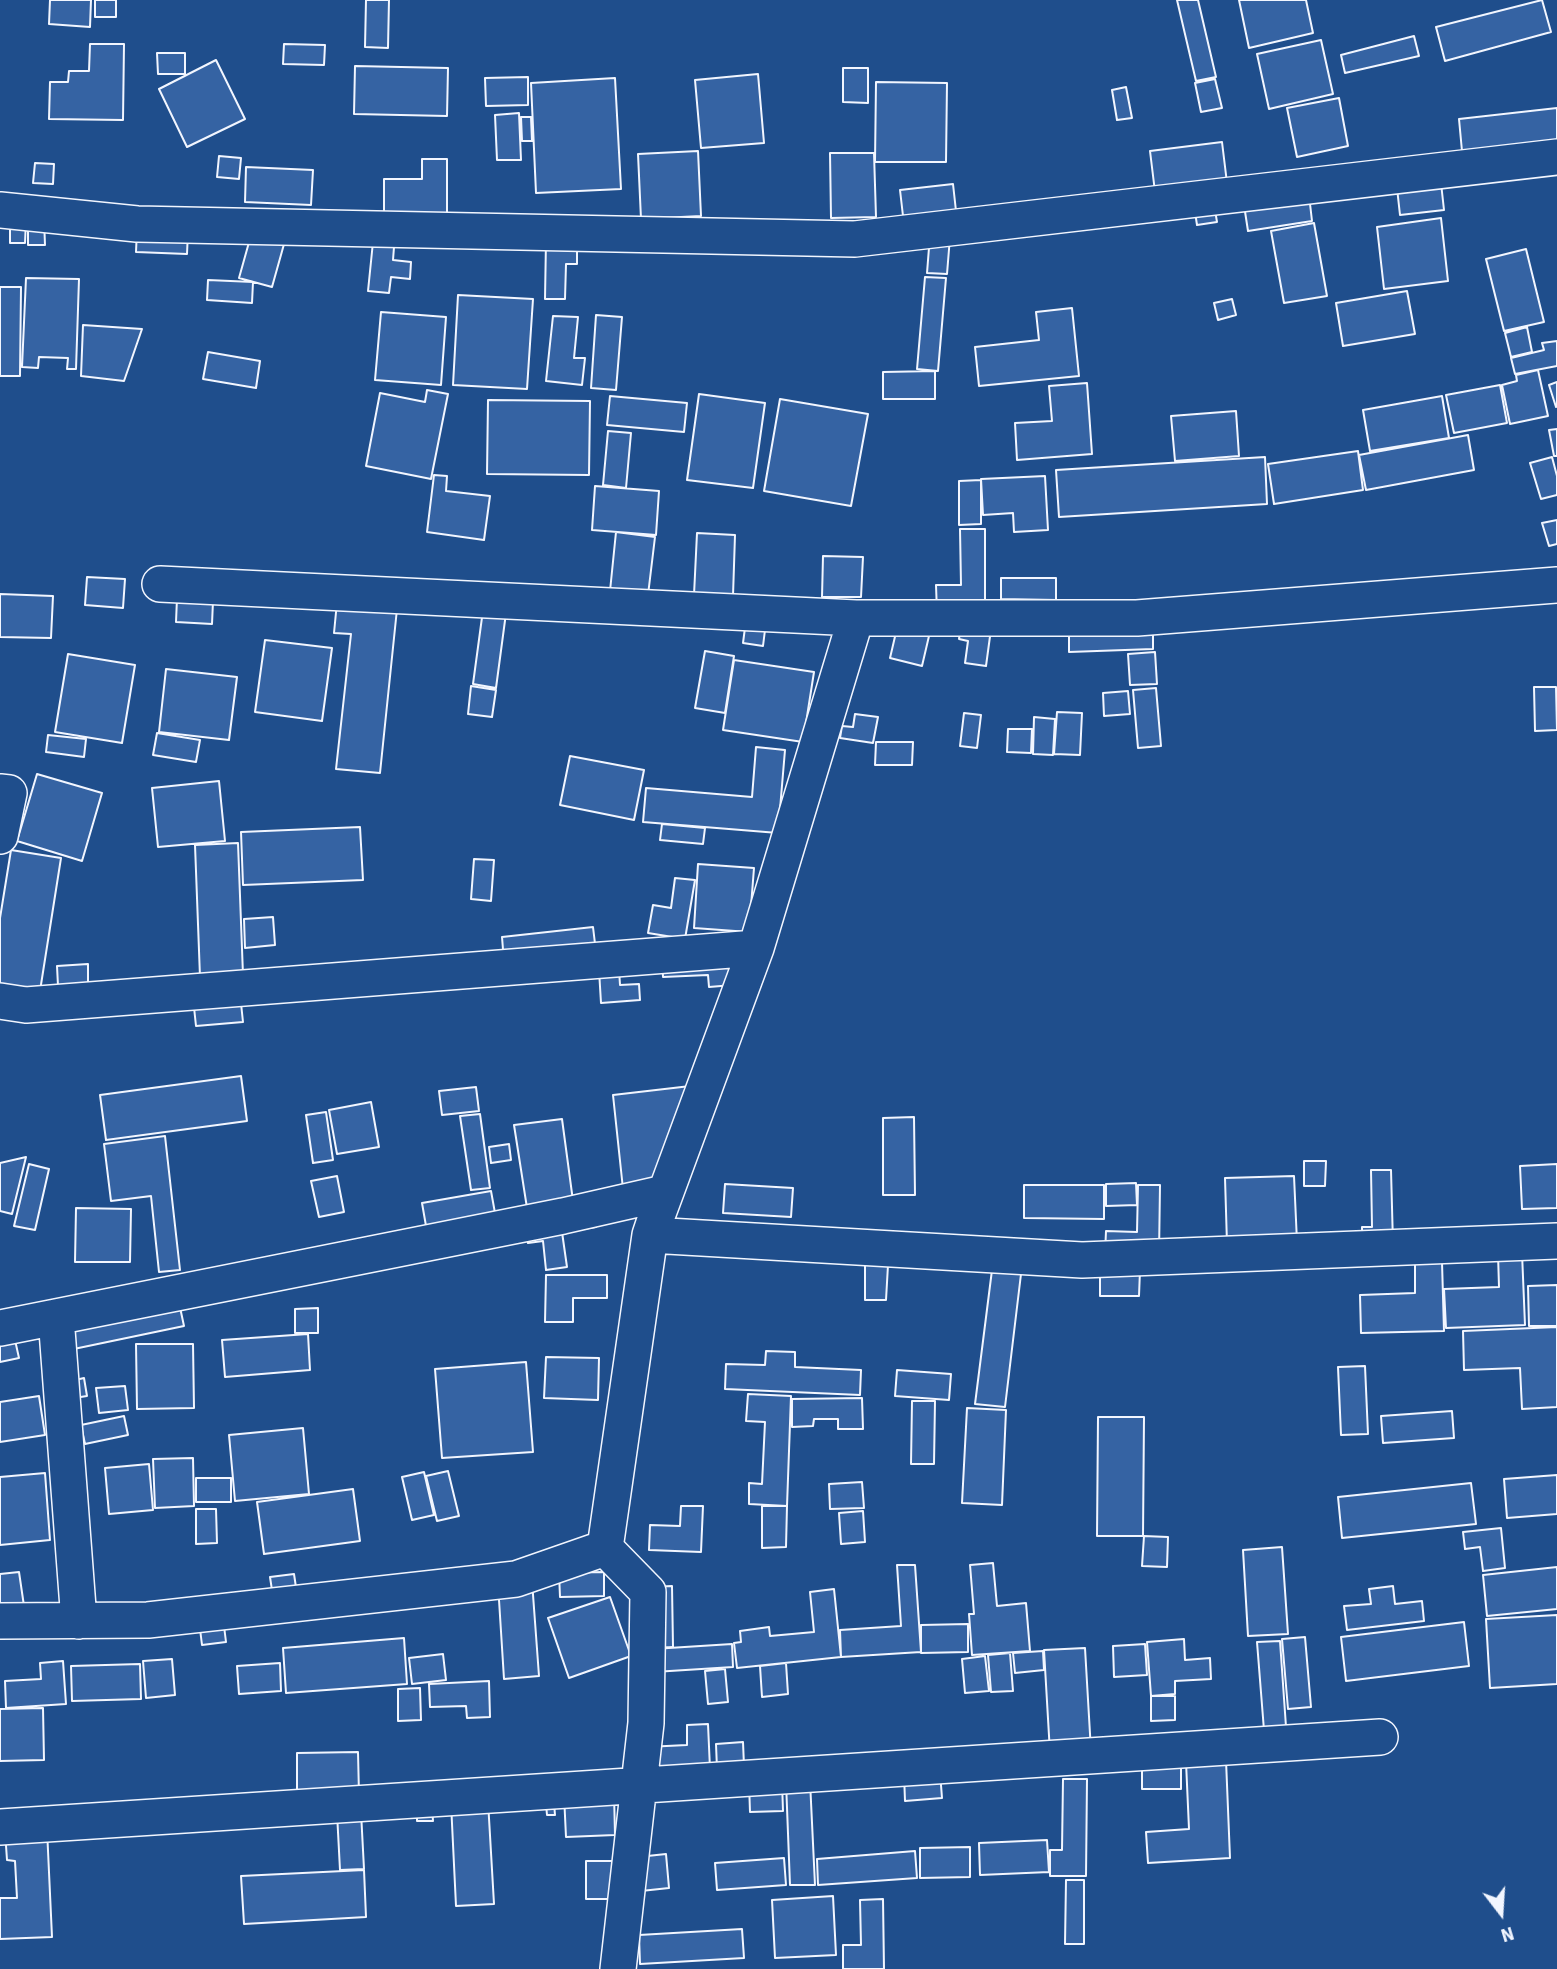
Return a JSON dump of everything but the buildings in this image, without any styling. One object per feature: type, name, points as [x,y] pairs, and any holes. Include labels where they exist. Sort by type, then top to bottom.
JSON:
[{"type":"street","points":[[0,210],[137,224],[855,239],[1557,157]]},
{"type":"street","points":[[160,584],[856,618],[1137,618],[1557,584]]},
{"type":"street","points":[[605,1548],[650,1235],[756,948],[856,618]]},
{"type":"street","points":[[0,792],[9,793],[0,835]]},
{"type":"street","points":[[0,1001],[26,1006],[756,948]]},
{"type":"street","points":[[0,1328],[563,1216],[664,1193]]},
{"type":"street","points":[[650,1235],[1082,1260],[1557,1241]]},
{"type":"street","points":[[56,1317],[79,1620]]},
{"type":"street","points":[[0,1621],[148,1620],[516,1579],[605,1548]]},
{"type":"street","points":[[605,1548],[648,1592],[646,1723],[618,1969]]},
{"type":"street","points":[[0,1827],[1380,1737]]}]
